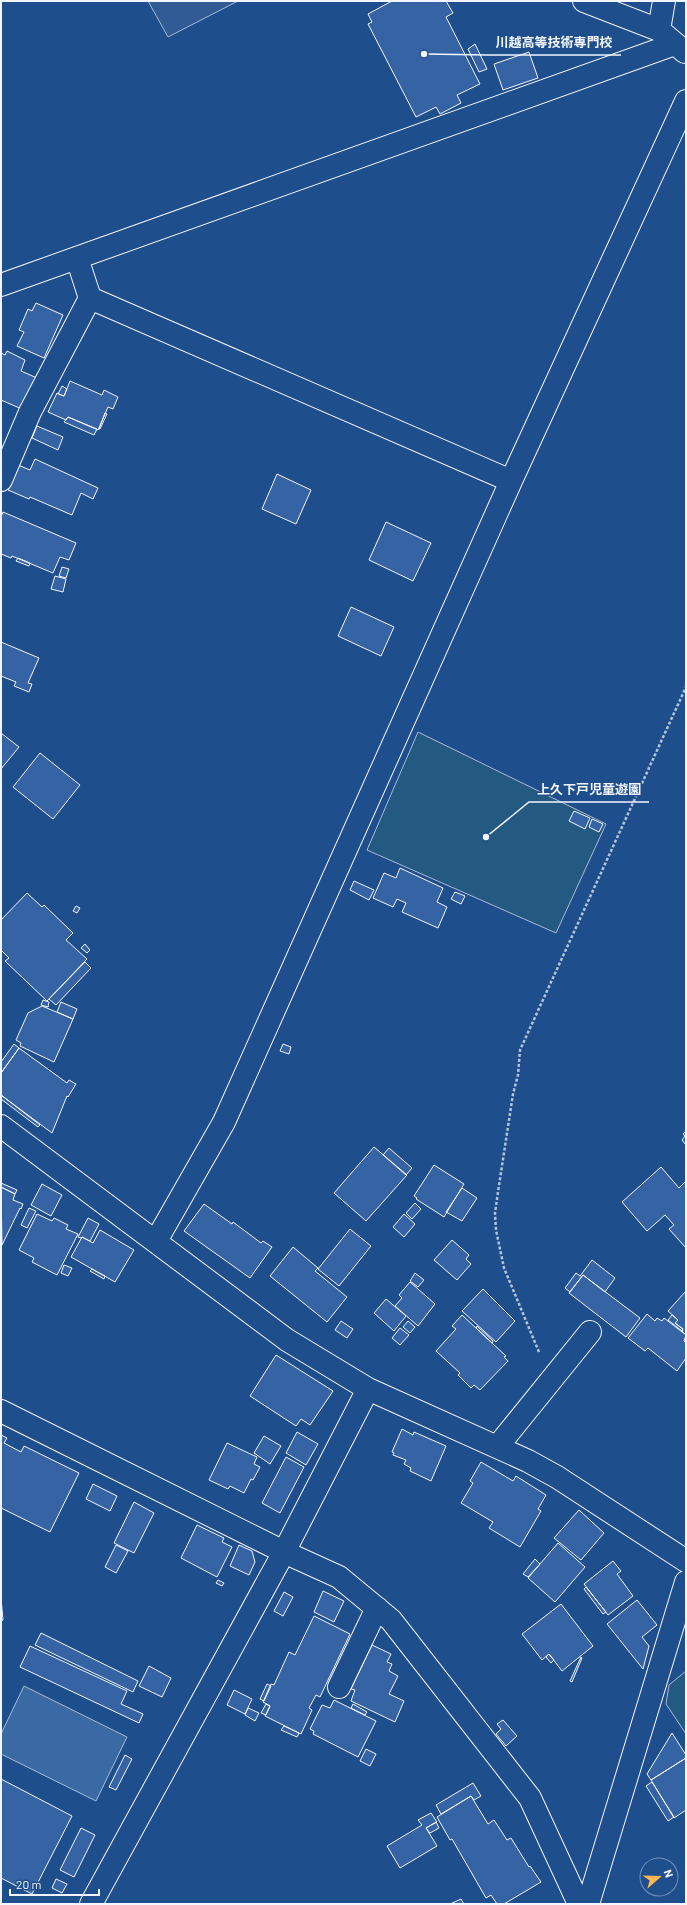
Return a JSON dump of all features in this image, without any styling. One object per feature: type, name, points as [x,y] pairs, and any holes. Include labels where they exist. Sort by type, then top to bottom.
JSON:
[{"type":"street","points":[[584,1],[659,30],[681,48]]},
{"type":"street","points":[[659,30],[664,1]]},
{"type":"street","points":[[1,285],[681,48]]},
{"type":"street","points":[[156,1241],[224,1122],[511,481],[686,101]]},
{"type":"street","points":[[1,480],[30,412],[90,298],[77,258]]},
{"type":"street","points":[[90,298],[511,481]]},
{"type":"street","points":[[1,1126],[282,1336],[368,1389],[497,1447],[557,1476],[686,1561]]},
{"type":"street","points":[[497,1447],[590,1332]]},
{"type":"street","points":[[91,1904],[284,1552],[368,1389]]},
{"type":"street","points":[[1,1411],[284,1552],[339,1577],[377,1608],[391,1620],[530,1798],[579,1904]]},
{"type":"street","points":[[588,1904],[686,1582]]},
{"type":"street","points":[[339,1687],[377,1608]]},
{"type":"path","points":[[552,1380],[504,1268],[496,1230],[495,1213],[513,1094],[518,1075],[520,1050],[686,686]]},
{"type":"shaded area","points":[[148,1],[238,1],[168,37]]},
{"type":"shaded area","points":[[418,732],[606,824],[556,933],[367,850]]},
{"type":"shaded area","points":[[686,1671],[686,1734],[666,1704],[669,1685]]},
{"type":"shaded area","points":[[24,1686],[127,1737],[96,1801],[1,1754],[1,1734]]},
{"type":"building","points":[[392,1],[446,1],[453,13],[446,17],[480,84],[457,95],[461,103],[440,114],[436,107],[416,117],[368,24],[372,22],[368,14]]},
{"type":"building","points":[[475,44],[487,69],[479,72],[468,49]]},
{"type":"building","points":[[529,52],[538,78],[503,90],[494,64]]},
{"type":"building","points":[[36,303],[63,315],[44,358],[17,346],[24,332],[19,330],[28,309],[32,311]]},
{"type":"building","points":[[7,351],[25,360],[21,371],[37,378],[24,410],[1,400],[1,353],[5,355]]},
{"type":"building","points":[[70,381],[102,395],[104,390],[118,397],[113,409],[108,407],[98,430],[68,417],[66,420],[48,412],[57,393],[64,396]]},
{"type":"building","points":[[62,386],[67,389],[64,396],[58,394]]},
{"type":"building","points":[[105,413],[107,414],[99,429]]},
{"type":"building","points":[[68,417],[97,429],[94,435],[64,422]]},
{"type":"building","points":[[37,426],[63,437],[58,450],[32,438]]},
{"type":"building","points":[[35,459],[98,488],[93,499],[81,493],[72,515],[30,497],[29,499],[8,490],[18,465],[30,470]]},
{"type":"building","points":[[277,474],[311,490],[296,524],[262,509]]},
{"type":"building","points":[[3,512],[76,543],[69,560],[60,557],[53,573],[12,556],[11,558],[1,554],[1,517]]},
{"type":"building","points":[[386,522],[431,543],[413,581],[369,560]]},
{"type":"building","points":[[18,558],[30,563],[29,566],[16,561]]},
{"type":"building","points":[[62,567],[69,569],[66,578],[59,576]]},
{"type":"building","points":[[55,576],[66,579],[63,592],[51,589]]},
{"type":"building","points":[[351,607],[394,627],[381,656],[338,636]]},
{"type":"building","points":[[1,642],[39,658],[28,683],[32,684],[29,692],[14,686],[16,682],[1,676]]},
{"type":"building","points":[[1,733],[19,747],[1,769]]},
{"type":"building","points":[[40,753],[80,785],[53,819],[13,787]]},
{"type":"building","points":[[574,811],[590,818],[585,829],[569,821]]},
{"type":"building","points":[[592,819],[603,824],[599,832],[589,827]]},
{"type":"building","points":[[400,868],[443,888],[437,902],[447,907],[438,928],[402,912],[406,903],[397,899],[393,907],[373,898],[384,873],[396,878]]},
{"type":"building","points":[[354,881],[374,890],[369,900],[350,890]]},
{"type":"building","points":[[455,892],[465,896],[461,904],[451,899]]},
{"type":"building","points":[[27,893],[42,907],[44,905],[73,933],[66,940],[87,959],[47,1001],[5,961],[9,958],[1,950],[1,920]]},
{"type":"building","points":[[76,906],[80,908],[77,913],[73,911]]},
{"type":"building","points":[[85,944],[90,950],[87,953],[81,948]]},
{"type":"building","points":[[85,962],[91,968],[56,1005],[49,999]]},
{"type":"building","points":[[43,1000],[49,1002],[48,1007],[41,1005]]},
{"type":"building","points":[[61,1002],[77,1009],[73,1019],[57,1012]]},
{"type":"building","points":[[42,1006],[73,1019],[54,1062],[20,1046],[21,1043],[16,1040],[28,1013]]},
{"type":"building","points":[[14,1044],[19,1048],[1,1073],[1,1062]]},
{"type":"building","points":[[283,1044],[291,1047],[289,1054],[280,1051]]},
{"type":"building","points":[[19,1048],[67,1083],[69,1080],[76,1084],[68,1097],[67,1096],[52,1133],[1,1095],[1,1073]]},
{"type":"building","points":[[1,1095],[40,1125],[38,1127],[1,1099]]},
{"type":"building","points":[[686,1131],[686,1145],[682,1140],[685,1136],[683,1134]]},
{"type":"building","points":[[374,1147],[407,1175],[366,1221],[334,1193]]},
{"type":"building","points":[[389,1148],[412,1168],[406,1175],[383,1155]]},
{"type":"building","points":[[434,1165],[464,1184],[444,1217],[416,1199],[417,1198],[414,1196]]},
{"type":"building","points":[[661,1167],[679,1188],[686,1181],[686,1248],[669,1229],[674,1225],[665,1215],[647,1231],[622,1202]]},
{"type":"building","points":[[1,1183],[17,1190],[15,1194],[1,1187]]},
{"type":"building","points":[[42,1184],[62,1195],[51,1216],[31,1205]]},
{"type":"building","points":[[1,1187],[15,1194],[13,1200],[23,1204],[2,1245]]},
{"type":"building","points":[[462,1188],[477,1198],[462,1221],[446,1212]]},
{"type":"building","points":[[415,1203],[421,1209],[412,1219],[406,1213]]},
{"type":"building","points":[[204,1204],[232,1224],[233,1222],[261,1243],[263,1241],[272,1247],[250,1278],[184,1231]]},
{"type":"building","points":[[29,1208],[36,1211],[27,1228],[21,1225]]},
{"type":"building","points":[[37,1214],[52,1221],[54,1218],[68,1225],[66,1229],[78,1234],[57,1275],[32,1262],[34,1258],[19,1250]]},
{"type":"building","points":[[404,1214],[415,1224],[404,1237],[393,1227]]},
{"type":"building","points":[[88,1218],[99,1224],[90,1241],[82,1237],[78,1237]]},
{"type":"building","points":[[350,1229],[371,1246],[339,1286],[318,1269]]},
{"type":"building","points":[[100,1230],[134,1250],[115,1282],[71,1257],[82,1237],[93,1243]]},
{"type":"building","points":[[452,1240],[469,1255],[466,1259],[471,1264],[457,1280],[434,1260]]},
{"type":"building","points":[[293,1247],[318,1268],[315,1271],[347,1297],[327,1322],[270,1276]]},
{"type":"building","points":[[592,1260],[615,1278],[605,1292],[583,1275],[570,1292],[565,1288],[576,1273],[580,1276]]},
{"type":"building","points":[[64,1265],[72,1268],[68,1276],[61,1273]]},
{"type":"building","points":[[92,1269],[105,1276],[104,1279],[90,1271]]},
{"type":"building","points":[[415,1273],[424,1280],[418,1287],[410,1281]]},
{"type":"building","points":[[583,1275],[640,1318],[626,1337],[569,1293]]},
{"type":"building","points":[[410,1282],[435,1304],[418,1326],[395,1306],[402,1298],[399,1295]]},
{"type":"building","points":[[483,1289],[515,1321],[496,1342],[462,1311]]},
{"type":"building","points":[[686,1291],[686,1335],[682,1331],[683,1329],[675,1323],[678,1320],[668,1311]]},
{"type":"building","points":[[386,1299],[406,1316],[394,1331],[374,1313]]},
{"type":"building","points":[[647,1314],[655,1321],[657,1318],[662,1321],[664,1318],[686,1335],[684,1341],[686,1343],[686,1358],[677,1371],[648,1348],[645,1351],[628,1338]]},
{"type":"building","points":[[462,1315],[506,1356],[504,1357],[508,1361],[480,1390],[474,1385],[471,1388],[458,1375],[460,1373],[436,1351],[456,1329],[452,1326]]},
{"type":"building","points":[[672,1315],[678,1320],[675,1323],[683,1329],[682,1331],[668,1320]]},
{"type":"building","points":[[341,1321],[353,1329],[347,1338],[335,1330]]},
{"type":"building","points":[[408,1321],[415,1327],[410,1333],[403,1327]]},
{"type":"building","points":[[477,1326],[493,1341],[492,1343],[476,1328]]},
{"type":"building","points":[[400,1328],[409,1335],[400,1345],[392,1338]]},
{"type":"building","points":[[276,1355],[333,1391],[310,1425],[301,1419],[296,1426],[250,1396]]},
{"type":"building","points":[[402,1429],[413,1435],[414,1432],[446,1446],[431,1481],[410,1471],[411,1468],[404,1464],[406,1460],[393,1455],[394,1453],[392,1452]]},
{"type":"building","points":[[297,1432],[318,1444],[306,1465],[286,1453]]},
{"type":"building","points":[[1,1435],[7,1438],[4,1443],[21,1452],[24,1446],[79,1473],[50,1532],[1,1508]]},
{"type":"building","points":[[264,1436],[281,1446],[270,1464],[254,1453]]},
{"type":"building","points":[[227,1443],[257,1457],[254,1464],[260,1467],[253,1480],[251,1479],[244,1493],[230,1486],[228,1489],[209,1480]]},
{"type":"building","points":[[286,1457],[304,1467],[280,1513],[262,1503]]},
{"type":"building","points":[[481,1462],[513,1481],[516,1476],[546,1495],[538,1509],[541,1511],[520,1547],[489,1528],[493,1522],[461,1503],[473,1483],[470,1481]]},
{"type":"building","points":[[93,1484],[117,1496],[110,1511],[86,1499]]},
{"type":"building","points":[[134,1502],[154,1513],[134,1553],[114,1543]]},
{"type":"building","points":[[579,1510],[604,1533],[581,1560],[554,1538]]},
{"type":"building","points":[[197,1525],[224,1538],[222,1542],[232,1547],[217,1577],[181,1558]]},
{"type":"building","points":[[558,1543],[585,1567],[555,1602],[528,1578]]},
{"type":"building","points":[[116,1545],[128,1551],[116,1573],[105,1567]]},
{"type":"building","points":[[239,1545],[252,1551],[255,1562],[249,1575],[230,1566]]},
{"type":"building","points":[[535,1559],[540,1564],[528,1577],[523,1574]]},
{"type":"building","points":[[613,1561],[621,1571],[617,1574],[633,1596],[608,1615],[584,1584]]},
{"type":"building","points":[[218,1580],[224,1583],[222,1586],[216,1583]]},
{"type":"building","points":[[586,1587],[606,1612],[603,1614],[584,1589]]},
{"type":"building","points":[[323,1591],[344,1601],[334,1622],[314,1612]]},
{"type":"building","points":[[284,1592],[293,1597],[283,1616],[274,1611]]},
{"type":"building","points":[[1,1598],[3,1620],[1,1621]]},
{"type":"building","points":[[637,1600],[657,1625],[642,1637],[649,1646],[643,1669],[607,1624]]},
{"type":"building","points":[[561,1604],[593,1646],[562,1671],[549,1654],[542,1660],[522,1634]]},
{"type":"building","points":[[314,1616],[350,1634],[320,1697],[316,1695],[309,1708],[312,1710],[301,1734],[265,1716],[270,1706],[263,1702],[271,1684],[274,1685],[289,1652],[295,1655]]},
{"type":"building","points":[[41,1633],[138,1681],[133,1692],[35,1645]]},
{"type":"building","points":[[372,1645],[391,1654],[387,1662],[392,1664],[389,1671],[398,1676],[389,1694],[404,1701],[395,1722],[351,1701],[355,1690],[351,1689]]},
{"type":"building","points":[[30,1646],[127,1691],[121,1704],[143,1714],[139,1723],[20,1667]]},
{"type":"building","points":[[549,1654],[554,1660],[551,1663],[546,1657]]},
{"type":"building","points":[[581,1657],[582,1658],[572,1682],[570,1681]]},
{"type":"building","points":[[149,1666],[171,1678],[162,1697],[139,1686]]},
{"type":"building","points":[[267,1684],[271,1686],[264,1701],[260,1699]]},
{"type":"building","points":[[234,1690],[252,1699],[245,1714],[227,1705]]},
{"type":"building","points":[[334,1700],[376,1721],[358,1757],[313,1734],[314,1731],[310,1729],[322,1705],[330,1708]]},
{"type":"building","points":[[266,1704],[270,1706],[266,1715],[261,1713]]},
{"type":"building","points":[[353,1704],[367,1712],[365,1715],[351,1708]]},
{"type":"building","points":[[248,1708],[259,1713],[255,1721],[245,1715]]},
{"type":"building","points":[[503,1720],[517,1736],[506,1746],[496,1734],[501,1729],[497,1724]]},
{"type":"building","points":[[284,1726],[299,1733],[297,1737],[281,1730]]},
{"type":"building","points":[[672,1733],[686,1755],[686,1758],[651,1780],[647,1774]]},
{"type":"building","points":[[366,1749],[376,1754],[370,1766],[360,1761]]},
{"type":"building","points":[[125,1755],[132,1759],[116,1790],[109,1787]]},
{"type":"building","points":[[686,1758],[686,1810],[674,1818],[651,1780]]},
{"type":"building","points":[[1,1779],[72,1816],[32,1894],[1,1878]]},
{"type":"building","points":[[652,1782],[674,1817],[668,1821],[646,1786]]},
{"type":"building","points":[[473,1783],[481,1796],[474,1800],[471,1796],[441,1814],[436,1805]]},
{"type":"building","points":[[471,1796],[488,1824],[494,1820],[507,1840],[511,1838],[529,1867],[530,1866],[541,1882],[504,1904],[497,1904],[491,1895],[486,1898],[452,1839],[450,1840],[437,1817]]},
{"type":"building","points":[[431,1813],[437,1822],[426,1828],[437,1846],[400,1868],[387,1846],[422,1825],[418,1820]]},
{"type":"building","points":[[436,1822],[439,1828],[430,1833],[426,1828]]},
{"type":"building","points":[[81,1828],[95,1835],[74,1877],[60,1870]]},
{"type":"building","points":[[56,1879],[67,1884],[62,1893],[52,1888]]},
{"type":"building","points":[[461,1899],[464,1904],[450,1904]]},
{"type":"place","name":"川越高等技術専門校","points":[[424,54]]},
{"type":"place","name":"上久下戸児童遊園","points":[[486,837]]}]
